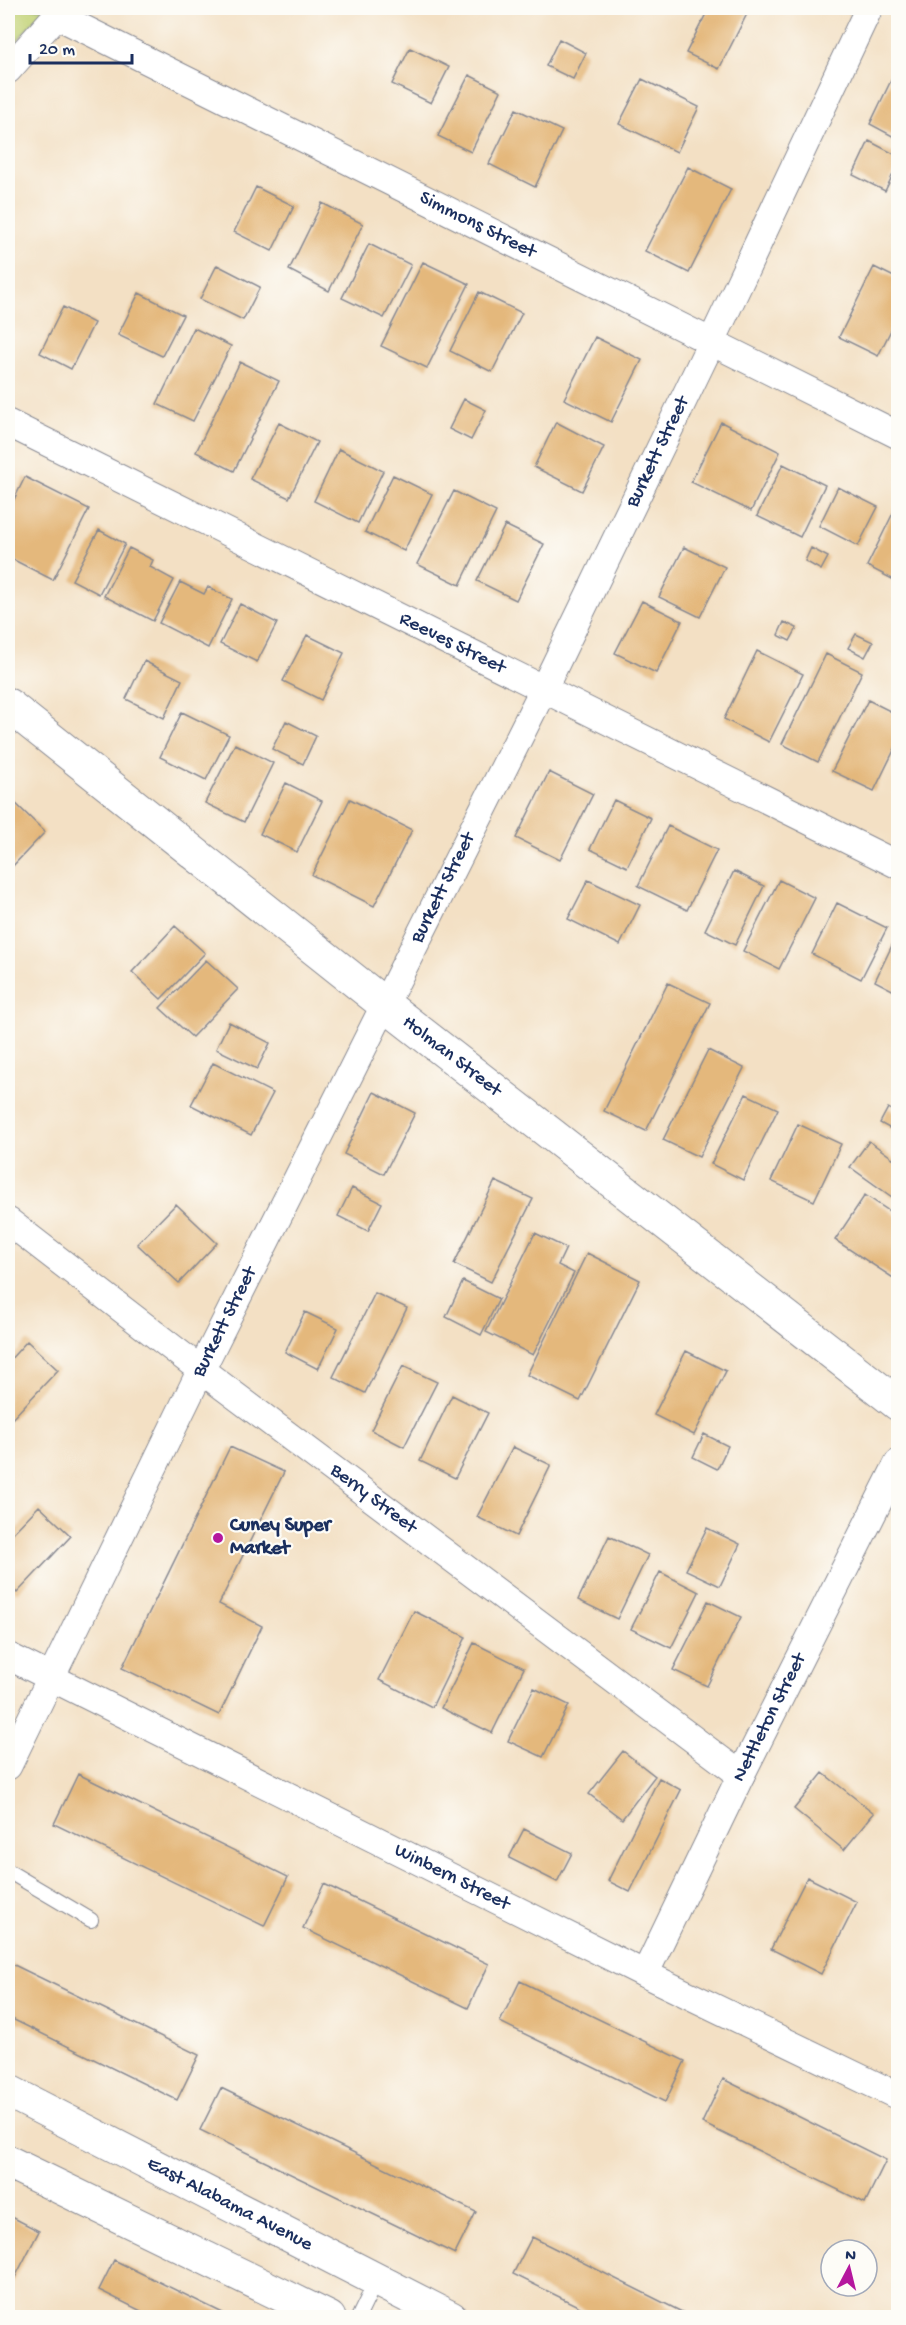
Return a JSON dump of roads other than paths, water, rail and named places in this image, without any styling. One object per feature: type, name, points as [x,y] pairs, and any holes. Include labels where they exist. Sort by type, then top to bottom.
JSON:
[{"type":"street","name":"Burkett Street","points":[[8,1766],[201,1370],[543,690],[711,343],[869,8]]},
{"type":"street","name":"Simmons Street","points":[[59,11],[711,343],[898,435]]},
{"type":"street","points":[[8,70],[59,11]]},
{"type":"street","name":"Reeves Street","points":[[10,432],[898,865]]},
{"type":"street","name":"Holman Street","points":[[8,705],[384,1004],[898,1404]]},
{"type":"street","name":"Berry Street","points":[[8,1221],[201,1370],[741,1775]]},
{"type":"street","name":"Nettleton Street","points":[[645,1974],[741,1775],[898,1463]]},
{"type":"street","name":"Winbern Street","points":[[8,1656],[645,1974],[898,2097]]},
{"type":"street","name":"East Alabama Avenue","points":[[8,2091],[451,2318]]},
{"type":"street","points":[[8,2162],[329,2318]]},
{"type":"lane","points":[[8,1872],[91,1920]]},
{"type":"lane","points":[[358,2318],[376,2281]]},
{"type":"place","name":"Cuney Super Market","points":[[218,1538]]}]
